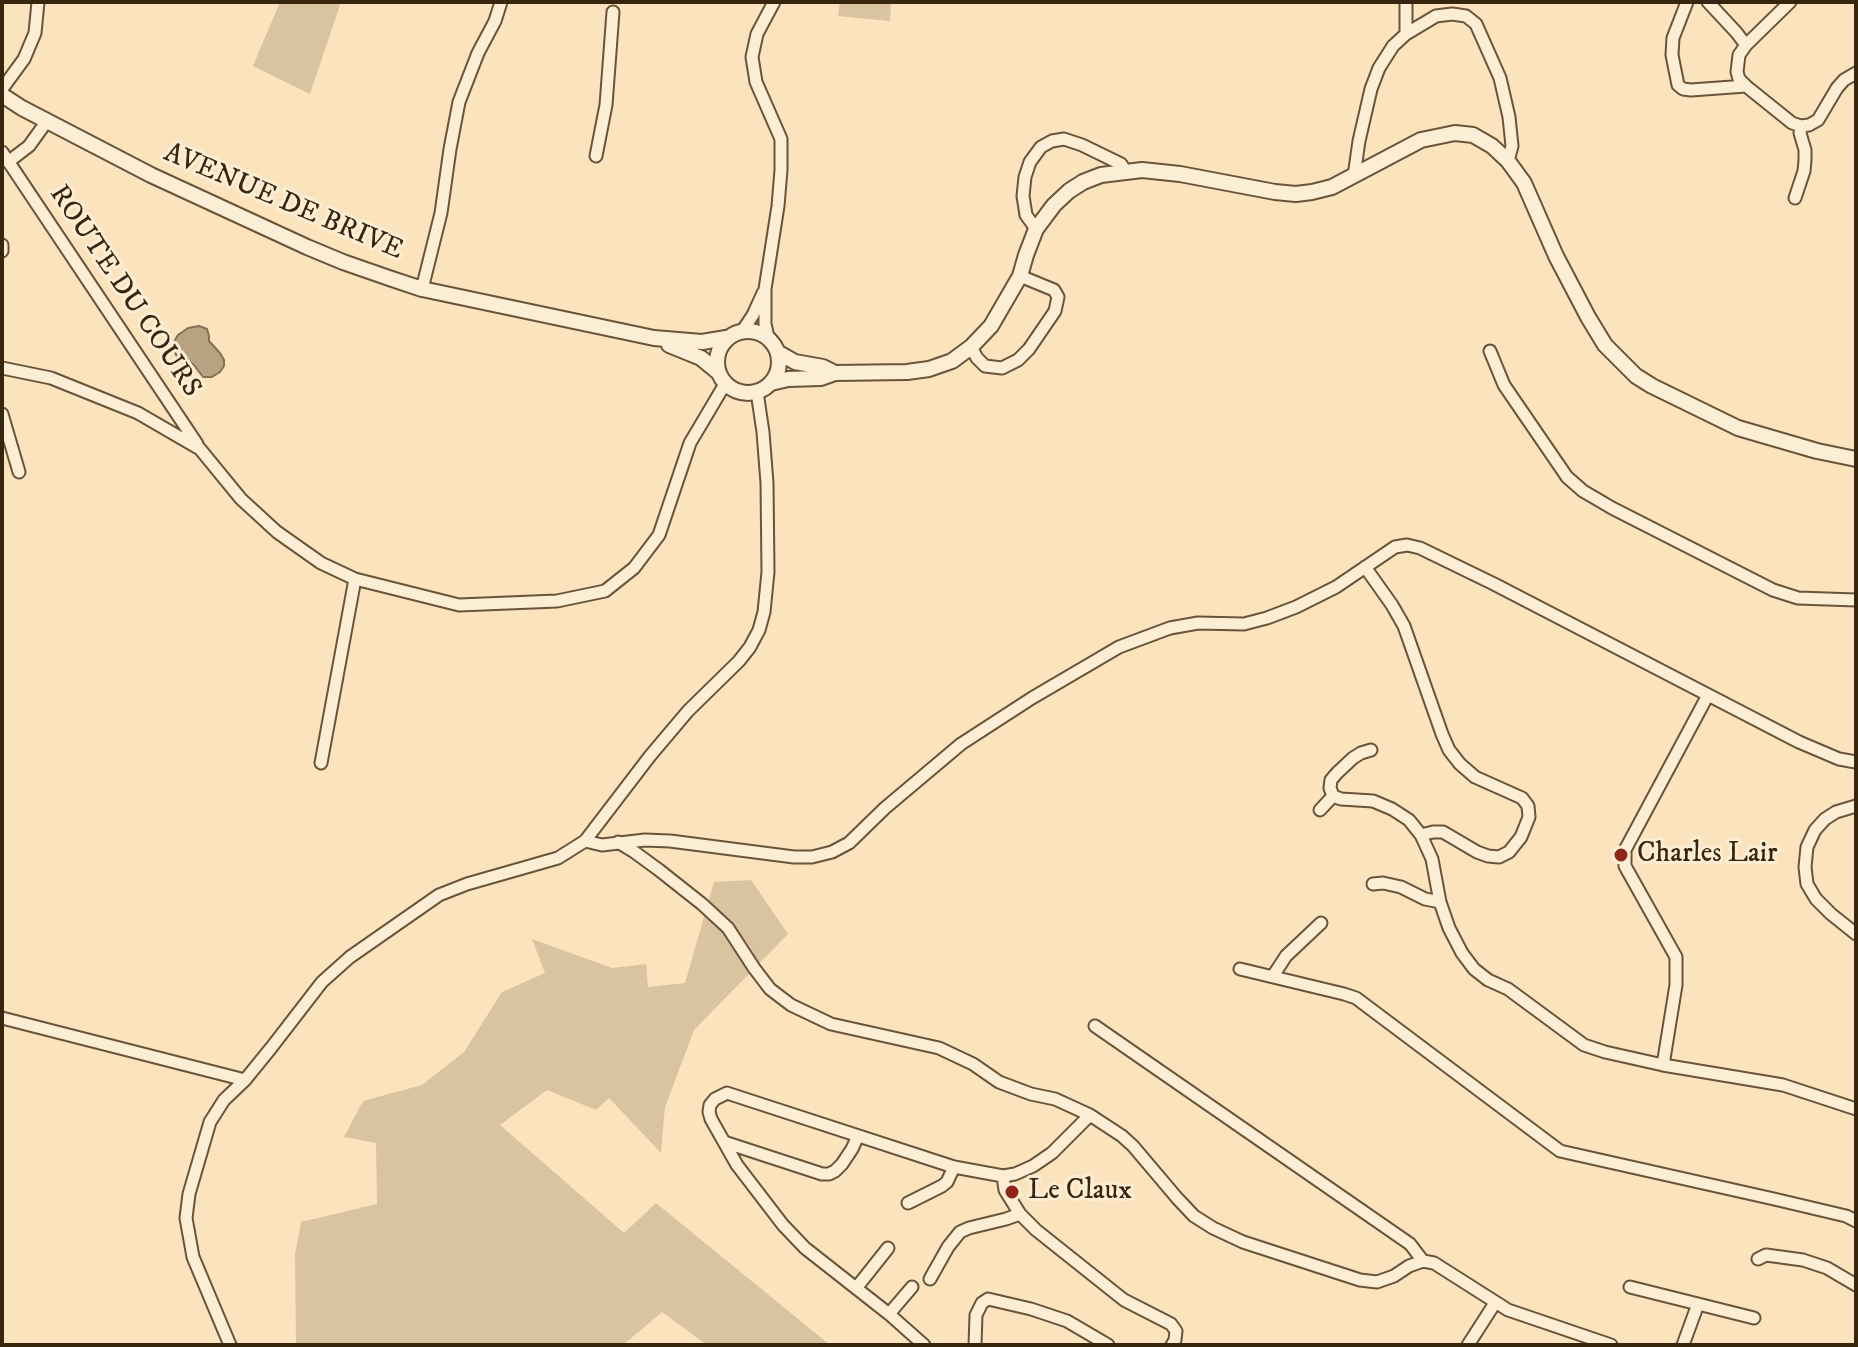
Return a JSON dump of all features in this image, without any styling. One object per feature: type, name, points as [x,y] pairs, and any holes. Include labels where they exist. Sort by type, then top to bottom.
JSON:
[{"type":"street","points":[[2,92],[24,59],[35,33],[38,2]]},
{"type":"street","points":[[422,289],[441,213],[459,102],[501,2]]},
{"type":"street","points":[[768,337],[765,289],[778,206],[781,139],[756,82],[752,57],[757,34],[774,2]]},
{"type":"street","points":[[1406,2],[1406,34]]},
{"type":"street","points":[[1687,2],[1673,38],[1672,55],[1678,85],[1691,90],[1746,86]]},
{"type":"street","points":[[1708,2],[1746,45]]},
{"type":"street","points":[[1790,2],[1739,55],[1739,79],[1792,123],[1801,126],[1818,120],[1837,88],[1856,73]]},
{"type":"street","points":[[596,156],[606,105],[613,12]]},
{"type":"street","points":[[1354,176],[1371,89],[1379,68],[1393,46],[1406,34],[1436,16],[1452,14],[1466,16],[1476,24],[1500,78],[1512,146],[1508,161]]},
{"type":"street","name":"AVENUE DE BRIVE","points":[[2,92],[47,121],[151,175],[343,262],[422,289],[654,338]]},
{"type":"street","name":"ROUTE DU COURS","points":[[47,121],[29,146],[5,157],[200,449],[241,499],[277,532],[321,563],[355,579],[459,605],[557,601],[605,591],[634,568],[659,535],[690,443],[722,378]]},
{"type":"street","points":[[1795,198],[1805,160],[1801,126]]},
{"type":"street","points":[[654,338],[701,358],[734,390],[745,393],[757,392],[771,383],[788,379],[821,378],[835,373],[929,369],[952,361],[991,326],[1020,276],[1036,229],[1054,205],[1083,182],[1101,175],[1142,170],[1296,194],[1332,187],[1421,140],[1455,133],[1473,135],[1492,146],[1508,161],[1524,183],[1556,256],[1588,317],[1605,345],[1636,376],[1738,428],[1856,459]]},
{"type":"street","points":[[1036,229],[1026,215],[1023,196],[1030,162],[1041,147],[1064,139],[1121,164],[1126,172]]},
{"type":"street","points":[[971,347],[985,366],[1002,368],[1018,360],[1029,349],[1055,311],[1058,297],[1054,290],[1020,276]]},
{"type":"street","points":[[743,330],[765,289]]},
{"type":"street","points":[[654,338],[702,342],[726,338],[743,330],[756,331],[768,337],[779,353],[779,369],[771,383]]},
{"type":"street","points":[[722,378],[716,360],[726,338]]},
{"type":"street","points":[[1490,351],[1504,385],[1567,477],[1583,491],[1773,590],[1798,598],[1856,600]]},
{"type":"street","points":[[779,353],[795,362],[823,367],[835,373]]},
{"type":"street","name":"ROUTE DU COURS","points":[[2,368],[51,378],[138,413],[200,449]]},
{"type":"street","points":[[230,1345],[193,1257],[186,1218],[189,1194],[210,1122],[224,1100],[245,1080],[322,982],[350,957],[439,895],[558,858],[585,841],[669,734],[750,647],[764,612],[768,572],[767,483],[757,392]]},
{"type":"street","points":[[2,414],[19,472]]},
{"type":"street","points":[[585,841],[602,845],[645,840],[670,841],[794,857],[832,852],[849,843],[961,744],[1119,647],[1170,628],[1198,623],[1244,624],[1267,618],[1336,587],[1395,547],[1407,545],[1420,548],[1494,584],[1799,742],[1839,759],[1856,762]]},
{"type":"street","points":[[1365,567],[1404,626],[1449,750],[1475,777],[1522,798],[1528,806],[1529,817],[1521,837],[1509,852],[1499,857],[1477,852],[1443,832],[1421,835]]},
{"type":"street","points":[[321,763],[355,579]]},
{"type":"street","points":[[1663,1065],[1676,985],[1676,957],[1625,866],[1625,850],[1708,695]]},
{"type":"street","points":[[1371,750],[1353,758],[1331,780],[1333,796],[1373,801],[1409,820],[1421,835],[1432,859],[1440,902],[1449,928],[1474,969],[1488,980],[1508,989],[1584,1045],[1663,1065],[1783,1085],[1856,1109]]},
{"type":"street","points":[[1320,810],[1333,796]]},
{"type":"street","points":[[1856,806],[1836,812],[1815,830],[1807,847],[1805,867],[1807,884],[1816,899],[1856,934]]},
{"type":"street","points":[[618,842],[669,878],[728,928],[770,989],[791,1005],[831,1024],[939,1048],[973,1064],[999,1082],[1055,1099],[1090,1115],[1133,1146],[1194,1216],[1213,1228],[1243,1242],[1360,1280],[1377,1282],[1423,1261],[1434,1263],[1508,1310],[1611,1345]]},
{"type":"street","points":[[1373,884],[1401,887],[1425,899],[1440,902]]},
{"type":"street","points":[[1273,976],[1286,956],[1321,923]]},
{"type":"street","points":[[1240,969],[1356,998],[1560,1151],[1789,1202],[1856,1221]]},
{"type":"street","points":[[2,1018],[245,1080]]},
{"type":"street","points":[[1095,1026],[1410,1244],[1423,1261]]},
{"type":"street","points":[[924,1345],[857,1287],[805,1248],[783,1225],[737,1165],[709,1112],[710,1105],[720,1095],[727,1093],[954,1167],[1003,1176],[1033,1166],[1052,1153],[1090,1115]]},
{"type":"street","points":[[724,1142],[829,1174],[842,1164],[858,1136]]},
{"type":"street","points":[[908,1203],[942,1186],[954,1167]]},
{"type":"street","points":[[1003,1176],[1005,1190],[1020,1214],[1115,1294],[1171,1324],[1176,1331],[1172,1345]]},
{"type":"street","points":[[930,1279],[960,1232],[1020,1214]]},
{"type":"street","points":[[857,1287],[888,1248]]},
{"type":"street","points":[[1758,1259],[1766,1255],[1803,1260],[1827,1268],[1856,1285]]},
{"type":"street","points":[[889,1314],[912,1287]]},
{"type":"street","points":[[1630,1287],[1754,1318]]},
{"type":"street","points":[[975,1345],[976,1315],[988,1299],[1067,1321],[1108,1345]]},
{"type":"street","points":[[1468,1345],[1495,1303]]},
{"type":"street","points":[[1683,1345],[1698,1304]]},
{"type":"shaded area","points":[[280,2],[341,2],[310,94],[253,66]]},
{"type":"shaded area","points":[[840,2],[891,2],[890,21],[838,16]]},
{"type":"shaded area","points":[[199,326],[207,329],[209,341],[224,360],[220,372],[212,377],[203,377],[193,364],[181,360],[172,345],[178,335],[188,328]]},
{"type":"shaded area","points":[[751,880],[788,934],[694,1030],[665,1107],[661,1153],[609,1098],[596,1110],[547,1090],[500,1125],[624,1233],[656,1203],[830,1345],[707,1345],[662,1312],[623,1345],[296,1345],[295,1255],[301,1222],[377,1204],[376,1143],[344,1137],[363,1101],[422,1085],[464,1052],[502,992],[545,973],[532,939],[612,968],[646,964],[648,987],[685,983],[714,882]]},
{"type":"place","name":"Charles Lair","points":[[1621,855]]},
{"type":"place","name":"Le Claux","points":[[1012,1192]]}]
